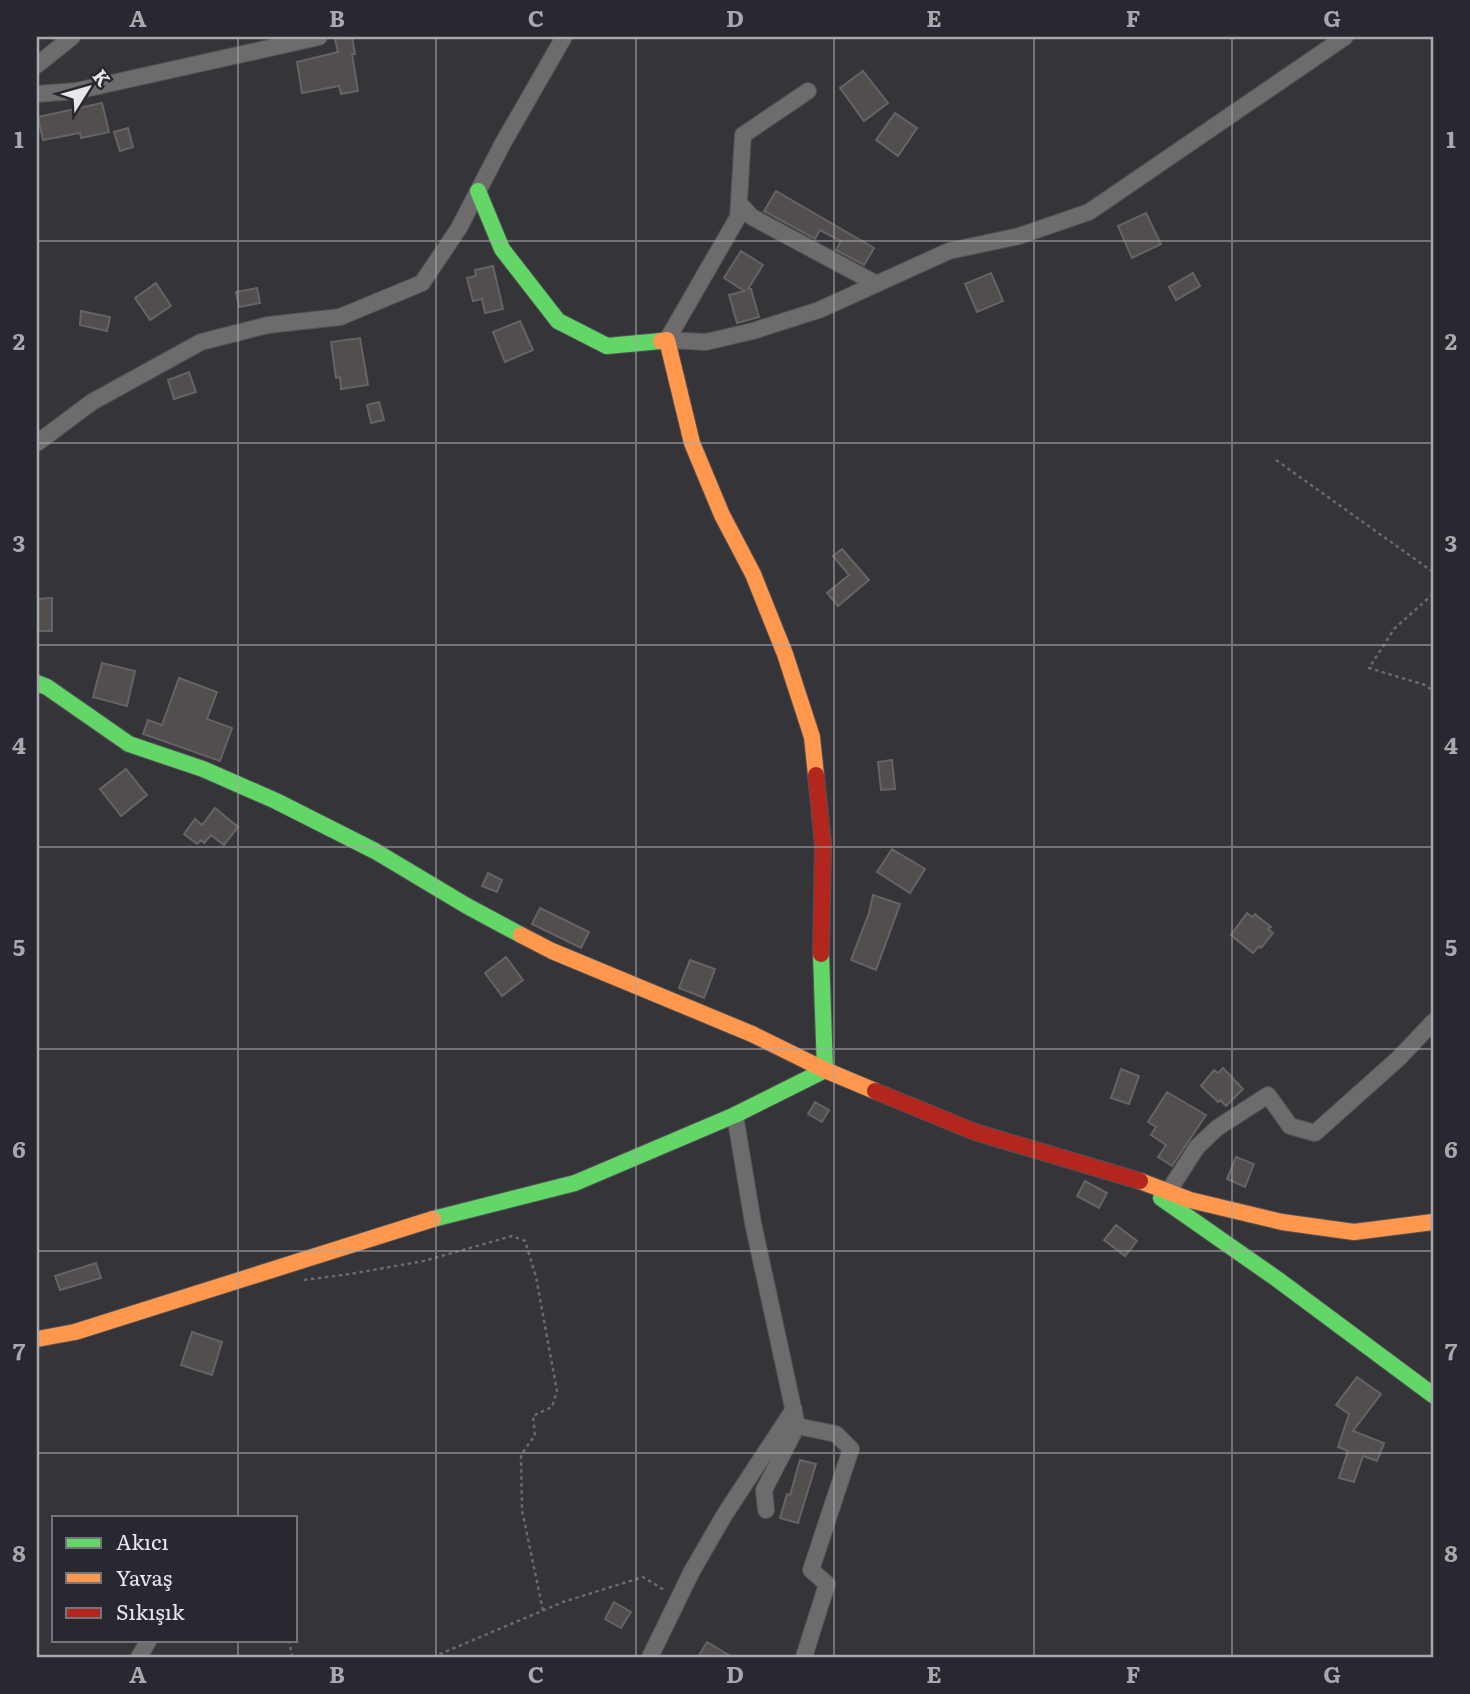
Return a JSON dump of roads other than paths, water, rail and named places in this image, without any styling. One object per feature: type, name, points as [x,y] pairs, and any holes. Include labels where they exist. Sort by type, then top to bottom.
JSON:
[{"type":"street","points":[[37,65],[72,37]]},
{"type":"street","points":[[37,94],[75,91],[319,37]]},
{"type":"street","points":[[37,443],[92,402],[201,342],[268,325],[340,317],[422,283],[459,228],[503,143],[564,37]]},
{"type":"street","points":[[478,191],[502,249],[558,321],[607,346],[667,340],[706,342],[753,331],[819,310],[949,251],[1019,236],[1089,212],[1346,37]]},
{"type":"street","points":[[808,91],[743,135],[738,217],[667,340],[692,443],[722,515],[753,574],[785,654],[812,737],[823,844],[821,980],[825,1070]]},
{"type":"street","points":[[739,203],[752,217],[877,284]]},
{"type":"street","points":[[37,683],[47,687],[128,744],[203,769],[276,801],[375,851],[467,906],[552,951],[752,1034],[825,1070],[975,1132],[1132,1178],[1191,1200],[1282,1222],[1354,1232],[1433,1222]]},
{"type":"street","points":[[1168,1192],[1197,1147],[1217,1128],[1268,1095],[1290,1126],[1315,1133],[1399,1058],[1433,1022]]},
{"type":"street","points":[[37,1339],[75,1332],[415,1224],[575,1183],[736,1115],[825,1070]]},
{"type":"street","points":[[736,1115],[753,1223],[797,1426],[764,1490],[766,1510]]},
{"type":"street","points":[[1132,1178],[1277,1279],[1433,1395]]},
{"type":"street","points":[[650,1657],[678,1599],[725,1514],[793,1409]]},
{"type":"street","points":[[797,1426],[836,1434],[851,1449],[811,1570],[827,1584],[804,1657]]}]
